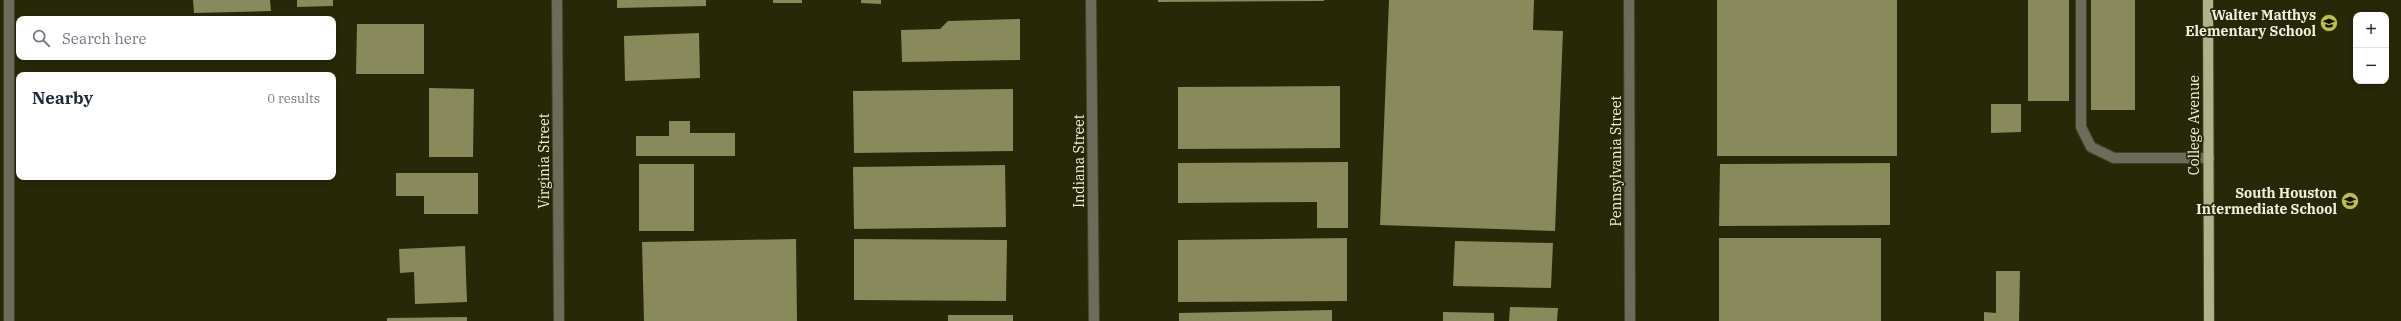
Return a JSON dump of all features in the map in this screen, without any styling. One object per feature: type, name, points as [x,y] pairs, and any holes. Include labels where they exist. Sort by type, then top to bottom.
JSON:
[{"type":"main road","name":"College Avenue","points":[[2208,0],[2210,321]]},
{"type":"street","points":[[9,0],[9,321]]},
{"type":"street","name":"Virginia Street","points":[[557,0],[559,321]]},
{"type":"street","name":"Indiana Street","points":[[1092,0],[1094,321]]},
{"type":"street","name":"Pennsylvania Street","points":[[1629,0],[1630,321]]},
{"type":"street","points":[[2081,0],[2081,127],[2091,147],[2114,158],[2209,158]]},
{"type":"building","points":[[193,0],[270,0],[271,11],[194,13]]},
{"type":"building","points":[[297,0],[333,0],[333,6],[297,7]]},
{"type":"building","points":[[617,0],[706,0],[706,6],[617,8]]},
{"type":"building","points":[[773,0],[802,0],[802,3],[773,3]]},
{"type":"building","points":[[861,0],[881,0],[881,4],[861,3]]},
{"type":"building","points":[[1158,0],[1324,0],[1324,1],[1158,2]]},
{"type":"building","points":[[1389,0],[1534,0],[1533,30],[1563,31],[1555,231],[1380,225]]},
{"type":"building","points":[[1717,0],[1897,0],[1897,156],[1717,156]]},
{"type":"building","points":[[2028,0],[2069,0],[2069,101],[2028,101]]},
{"type":"building","points":[[2091,0],[2135,0],[2135,110],[2091,110]]},
{"type":"building","points":[[1020,19],[1020,60],[902,62],[901,30],[940,29],[948,21]]},
{"type":"building","points":[[357,24],[424,24],[424,74],[356,74]]},
{"type":"building","points":[[699,33],[700,78],[625,81],[624,36]]},
{"type":"building","points":[[1340,86],[1340,148],[1178,149],[1178,87]]},
{"type":"building","points":[[429,88],[474,89],[473,157],[429,157]]},
{"type":"building","points":[[1013,89],[1013,151],[854,153],[853,91]]},
{"type":"building","points":[[1991,104],[2021,104],[2021,132],[1991,133]]},
{"type":"building","points":[[669,121],[690,121],[690,133],[735,133],[735,156],[636,156],[636,136],[669,136]]},
{"type":"building","points":[[1348,162],[1348,228],[1317,228],[1317,202],[1178,203],[1178,163]]},
{"type":"building","points":[[1890,163],[1890,225],[1719,226],[1720,164]]},
{"type":"building","points":[[639,164],[694,164],[694,231],[639,231]]},
{"type":"building","points":[[1005,165],[1006,227],[854,229],[853,167]]},
{"type":"building","points":[[396,173],[478,173],[478,214],[424,214],[424,196],[396,196]]},
{"type":"building","points":[[1347,238],[1347,301],[1178,302],[1178,240]]},
{"type":"building","points":[[1719,238],[1881,238],[1881,321],[1719,321]]},
{"type":"building","points":[[796,239],[797,321],[644,321],[642,242]]},
{"type":"building","points":[[854,239],[1007,240],[1006,301],[854,300]]},
{"type":"building","points":[[1455,241],[1553,243],[1551,288],[1453,286]]},
{"type":"building","points":[[465,246],[467,302],[415,304],[414,272],[400,273],[399,249]]},
{"type":"building","points":[[1996,271],[2020,271],[2019,321],[1984,321],[1984,312],[1996,313]]},
{"type":"building","points":[[1510,307],[1558,308],[1557,321],[1509,321]]},
{"type":"building","points":[[1332,310],[1332,321],[1179,321],[1179,313]]},
{"type":"building","points":[[1443,312],[1494,313],[1494,321],[1443,321]]},
{"type":"building","points":[[948,315],[1013,315],[1013,321],[948,321]]},
{"type":"building","points":[[467,317],[467,321],[387,321],[387,318]]},
{"type":"place","name":"Walter Matthys Elementary School","points":[[2329,23]]},
{"type":"place","name":"South Houston Intermediate School","points":[[2350,201]]}]
